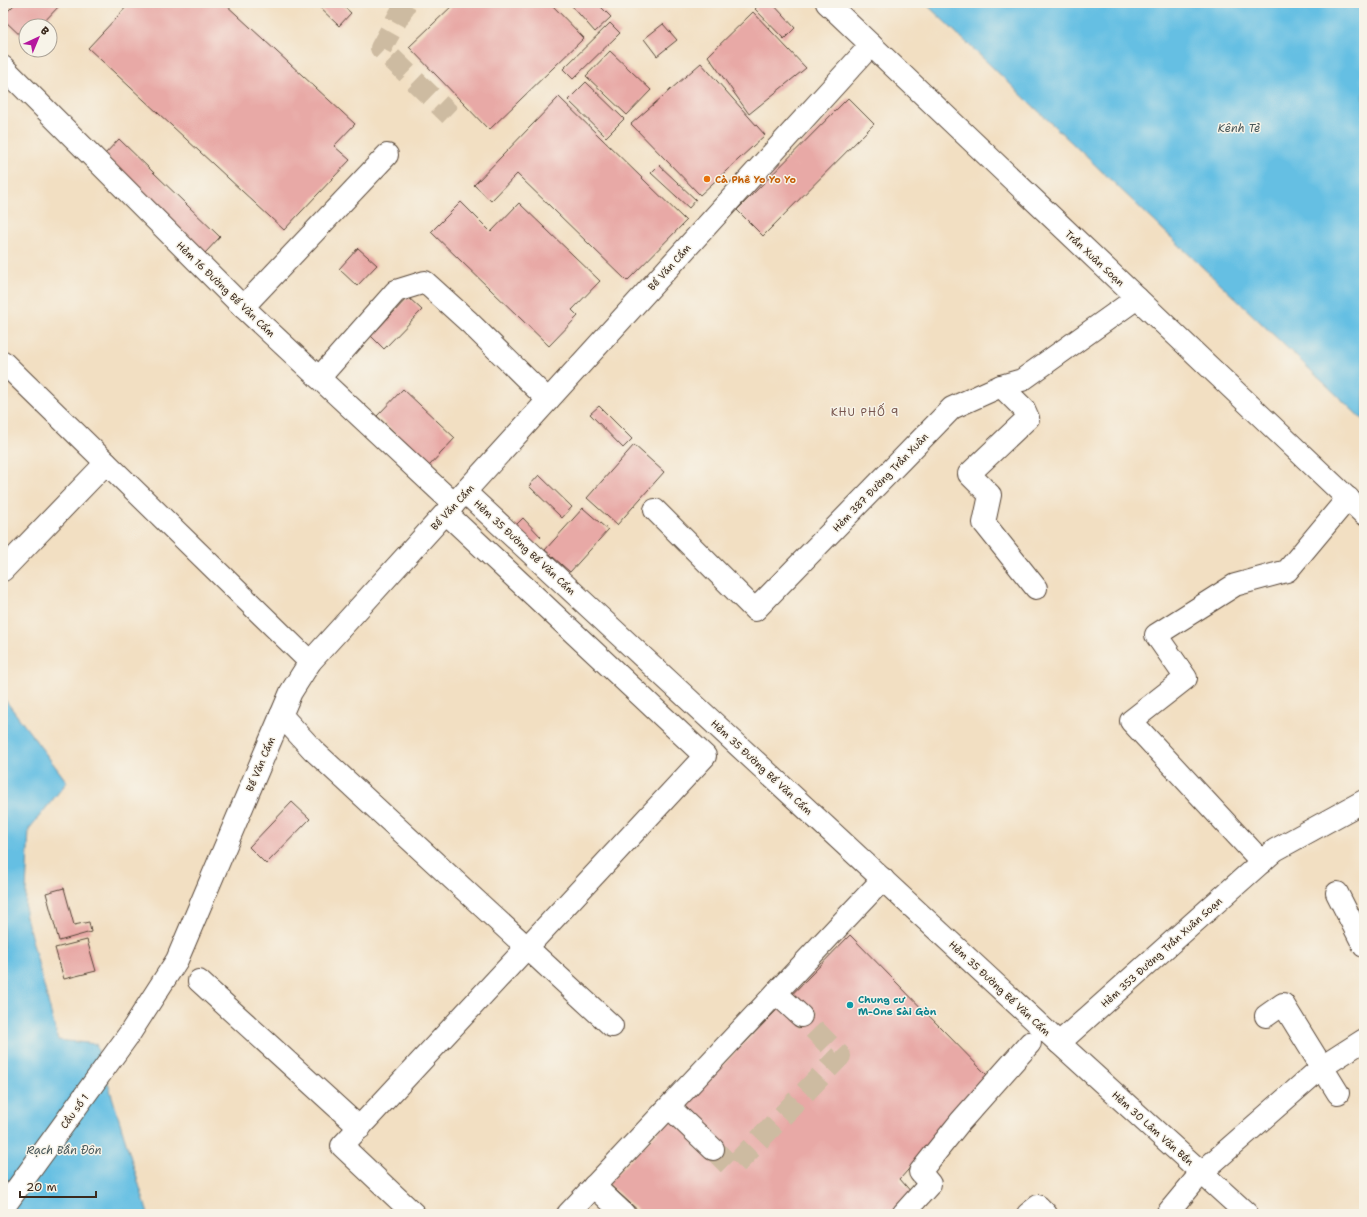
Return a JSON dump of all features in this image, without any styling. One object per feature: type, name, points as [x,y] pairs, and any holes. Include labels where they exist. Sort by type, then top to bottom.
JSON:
[{"type":"street","name":"Trần Xuân Soạn","points":[[827,3],[1364,514]]},
{"type":"street","name":"Bế Văn Cấm","points":[[130,1033],[177,960],[291,692],[310,662],[871,45]]},
{"type":"street","name":"Hẻm 16 Đường Bế Văn Cấm","points":[[3,67],[243,307],[455,503]]},
{"type":"street","points":[[243,307],[387,155]]},
{"type":"street","points":[[319,378],[396,291],[424,282],[469,322],[548,400]]},
{"type":"street","name":"Hẻm 387 Đường Trần Xuân","points":[[655,510],[756,610],[952,408],[1001,386],[1022,380],[1137,298]]},
{"type":"street","points":[[3,362],[310,662]]},
{"type":"street","points":[[1001,386],[1024,409],[1028,418],[969,474],[990,495],[984,523],[1036,588]]},
{"type":"street","points":[[3,570],[106,463]]},
{"type":"street","points":[[1262,862],[1131,721],[1186,678],[1156,635],[1235,585],[1287,571],[1348,498]]},
{"type":"street","points":[[414,1214],[342,1146],[705,756],[455,503]]},
{"type":"street","name":"Hẻm 35 Đường Bế Văn Cấm","points":[[455,503],[883,879],[1060,1043]]},
{"type":"street","points":[[281,715],[313,750],[612,1026]]},
{"type":"street","name":"Hẻm 353 Đường Trần Xuân Soạn","points":[[1060,1043],[1275,850],[1364,801]]},
{"type":"street","points":[[568,1214],[883,879]]},
{"type":"street","points":[[1337,893],[1364,946]]},
{"type":"street","points":[[199,981],[360,1128]]},
{"type":"street","points":[[776,993],[801,1016]]},
{"type":"street","points":[[1266,1016],[1283,1004],[1338,1093]]},
{"type":"street","name":"Cầu số 1","points":[[3,1208],[130,1033]]},
{"type":"street","points":[[1167,1214],[1202,1172],[1322,1067],[1364,1040]]},
{"type":"street","points":[[903,1214],[930,1184],[920,1172],[960,1122],[1030,1042]]},
{"type":"street","name":"Hẻm 30 Lâm Văn Bền","points":[[1060,1043],[1247,1214]]},
{"type":"street","points":[[669,1107],[713,1149]]},
{"type":"street","points":[[594,1186],[624,1214]]},
{"type":"street","points":[[1028,1214],[1038,1206],[1046,1214]]},
{"type":"water","name":"Kênh Tẻ","points":[[925,3],[1364,3],[1364,421]]},
{"type":"water","name":"Rạch Bần Đôn","points":[[3,697],[67,782],[29,829],[25,913],[58,1040],[96,1044],[148,1214],[3,1214]]},
{"type":"building","points":[[16,3],[62,3],[48,18],[18,18],[18,33],[3,19],[3,16]]},
{"type":"building","points":[[130,3],[224,3],[355,124],[334,146],[350,160],[284,230],[88,48]]},
{"type":"building","points":[[315,3],[340,3],[351,13],[339,26]]},
{"type":"building","points":[[455,3],[550,3],[584,38],[489,130],[409,47]]},
{"type":"building","points":[[575,3],[597,3],[611,17],[595,32],[572,6]]},
{"type":"building","points":[[761,3],[772,3],[795,28],[784,39],[755,9]]},
{"type":"building","points":[[753,12],[806,68],[749,114],[708,56]]},
{"type":"building","points":[[610,23],[620,33],[573,79],[563,69]]},
{"type":"building","points":[[663,24],[677,40],[657,56],[644,39]]},
{"type":"building","points":[[610,51],[651,90],[627,115],[586,76]]},
{"type":"building","points":[[701,63],[765,135],[700,195],[631,124]]},
{"type":"building","points":[[586,82],[624,119],[606,137],[568,100]]},
{"type":"building","points":[[559,97],[686,221],[627,281],[517,174],[491,201],[474,185]]},
{"type":"building","points":[[848,98],[874,124],[763,236],[737,210]]},
{"type":"building","points":[[119,139],[220,237],[205,253],[104,155]]},
{"type":"building","points":[[659,165],[696,200],[689,208],[651,173]]},
{"type":"building","points":[[461,202],[491,232],[519,203],[600,281],[572,310],[578,316],[549,346],[431,232]]},
{"type":"building","points":[[358,248],[377,265],[357,286],[339,269]]},
{"type":"building","points":[[408,297],[422,310],[384,349],[371,336]]},
{"type":"building","points":[[403,389],[455,438],[429,466],[377,416]]},
{"type":"building","points":[[599,406],[632,439],[623,448],[590,414]]},
{"type":"building","points":[[634,445],[664,472],[617,525],[587,498]]},
{"type":"building","points":[[539,475],[572,507],[562,518],[529,486]]},
{"type":"building","points":[[583,508],[608,530],[570,572],[545,550]]},
{"type":"building","points":[[523,518],[541,537],[532,546],[514,527]]},
{"type":"building","points":[[292,802],[310,819],[266,864],[249,847]]},
{"type":"building","points":[[64,888],[74,925],[89,922],[91,932],[59,941],[46,893]]},
{"type":"building","name":"Chung cư M-One Sài Gòn","points":[[850,935],[987,1075],[946,1127],[900,1179],[912,1193],[893,1214],[642,1214],[608,1183]]},
{"type":"building","points":[[87,940],[96,971],[64,979],[55,948]]},
{"type":"tunnel","points":[[406,3],[381,48],[450,115]]},
{"type":"tunnel","points":[[713,1149],[732,1168],[840,1056],[801,1016]]},
{"type":"place","name":"Cà Phê Yo Yo Yo","points":[[707,179]]},
{"type":"place","name":"Chung cư M-One Sài Gòn","points":[[850,1005]]},
{"type":"district","name":"KHU PHỐ 9","points":[[865,412]]}]
